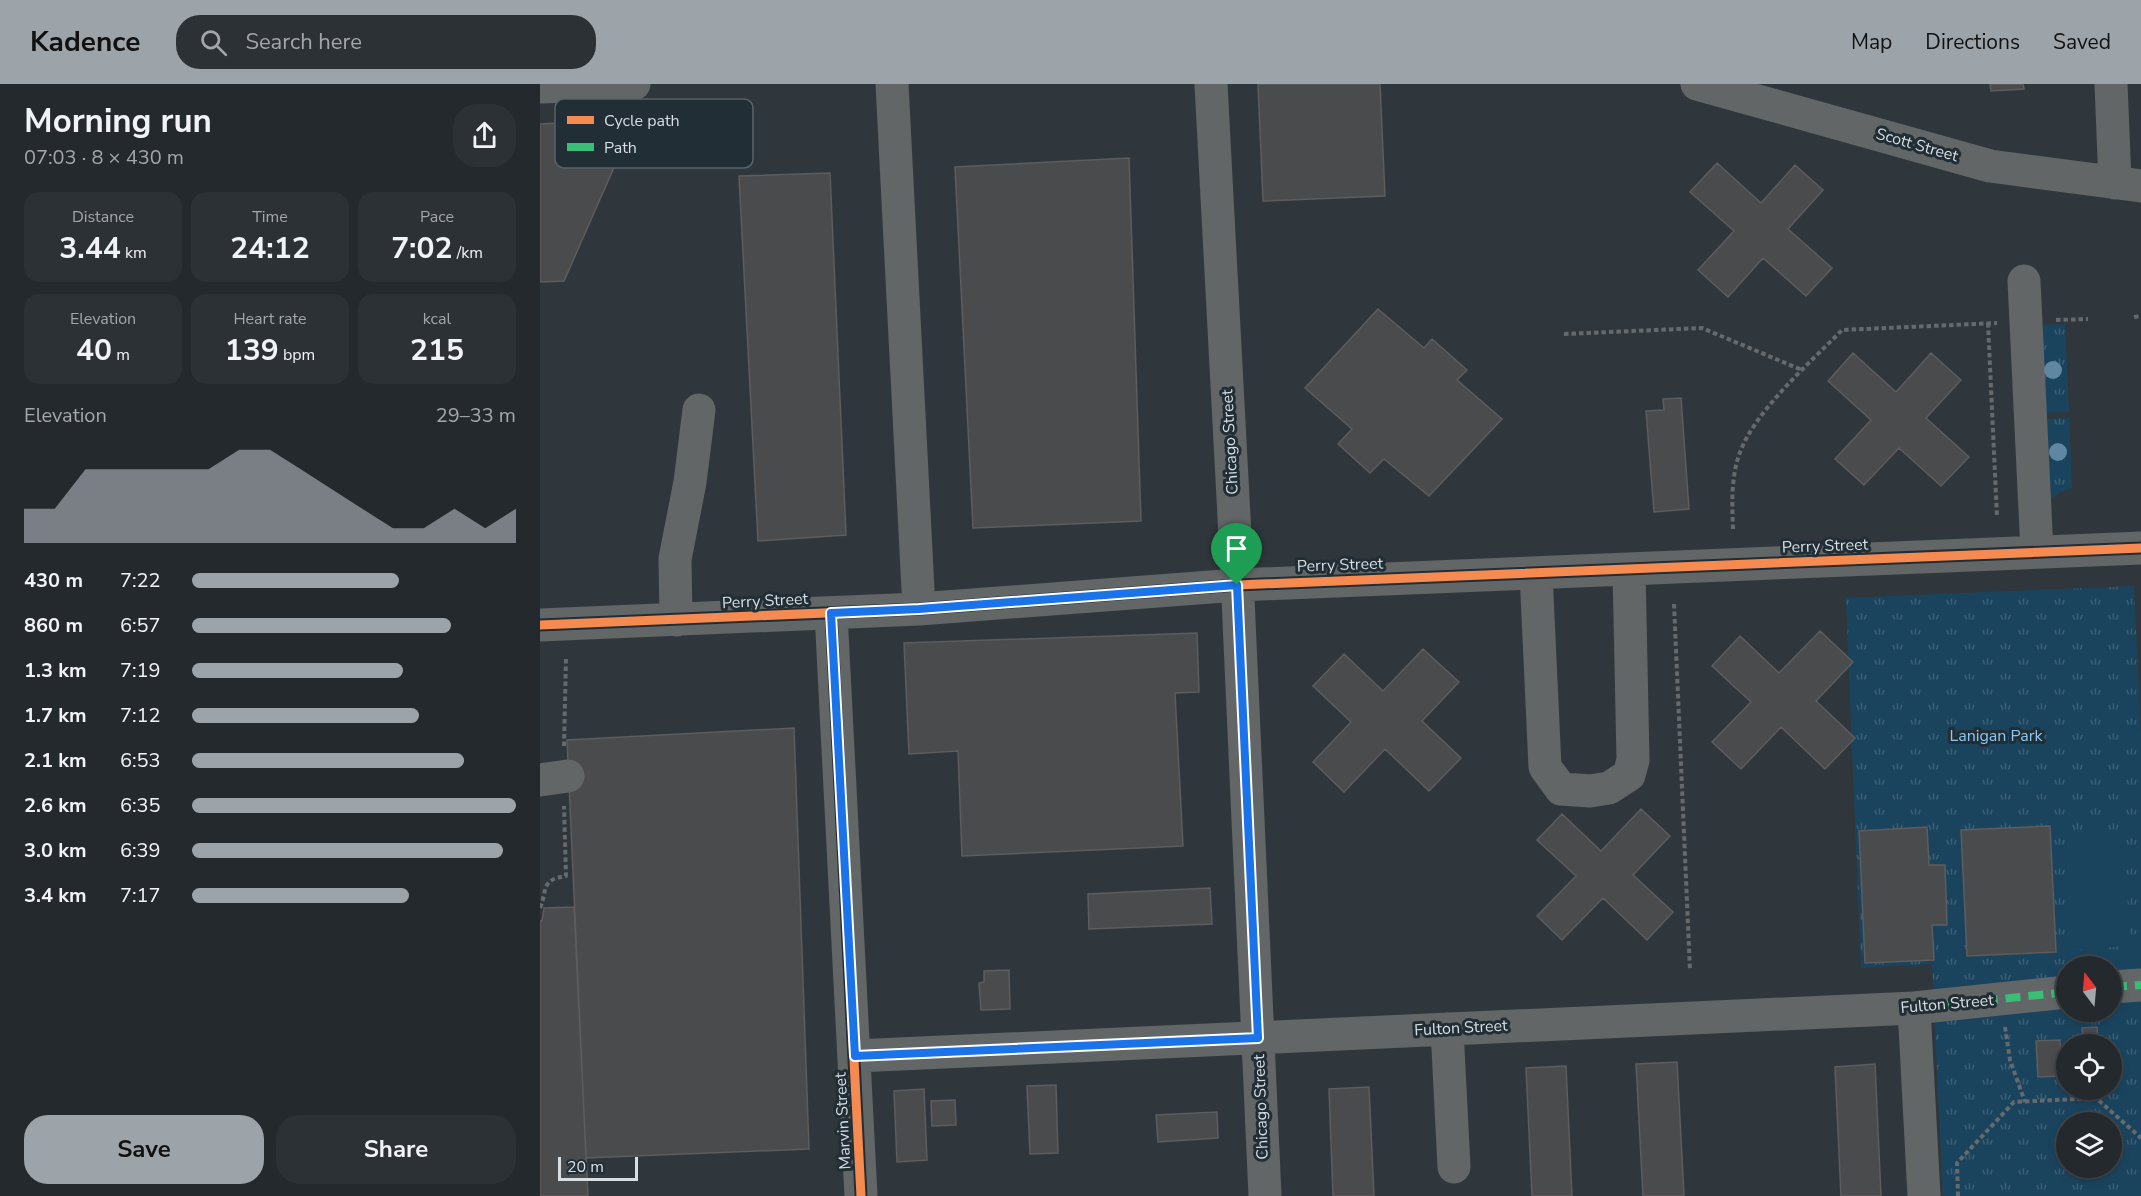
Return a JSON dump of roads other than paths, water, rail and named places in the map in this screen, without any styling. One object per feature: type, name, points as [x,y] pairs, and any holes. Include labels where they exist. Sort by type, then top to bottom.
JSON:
[{"type":"street","points":[[540,87],[634,84]]},
{"type":"street","points":[[892,84],[919,609]]},
{"type":"street","name":"Chicago Street","points":[[1211,84],[1265,1196]]},
{"type":"street","name":"Scott Street","points":[[1697,84],[1990,166],[2128,185]]},
{"type":"street","points":[[2111,84],[2128,185]]},
{"type":"street","points":[[2024,280],[2037,552]]},
{"type":"street","points":[[676,620],[675,559],[690,482],[699,410]]},
{"type":"street","name":"Perry Street","points":[[540,625],[919,609],[1237,585],[2141,548]]},
{"type":"street","points":[[1536,573],[1545,767],[1561,789],[1590,791],[1609,788],[1629,775],[1633,760],[1629,569]]},
{"type":"street","name":"Marvin Street","points":[[831,613],[861,1196]]},
{"type":"street","points":[[2122,986],[2141,984]]},
{"type":"street","name":"Fulton Street","points":[[855,1056],[1914,1008],[2056,993]]},
{"type":"street","points":[[1914,1008],[1924,1196]]},
{"type":"street","points":[[1447,1029],[1454,1167]]},
{"type":"park label","name":"Lanigan Park","points":[[1996,736]]}]
